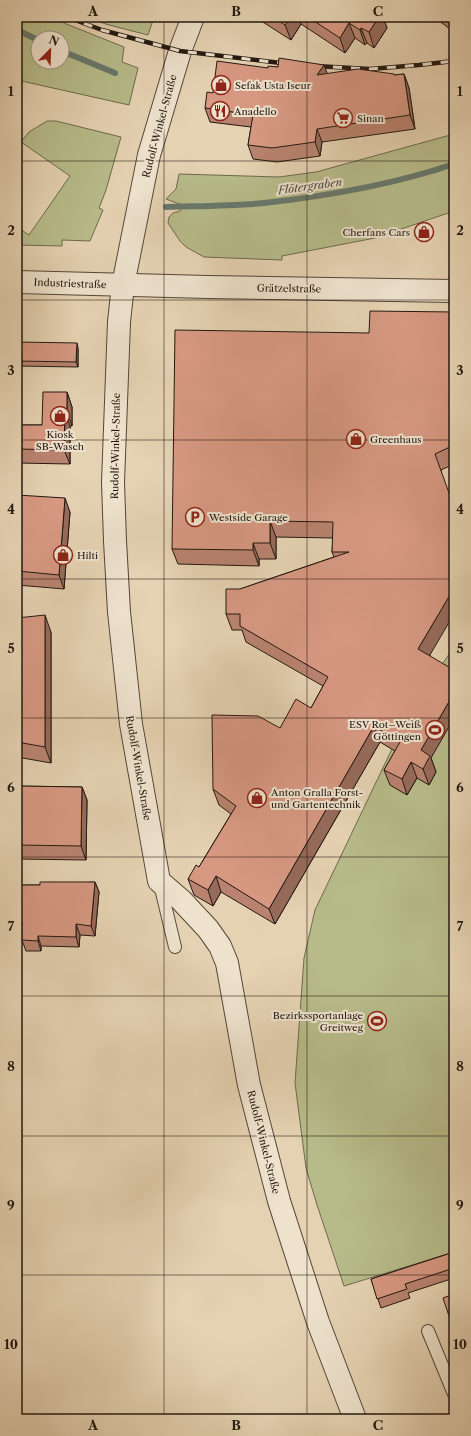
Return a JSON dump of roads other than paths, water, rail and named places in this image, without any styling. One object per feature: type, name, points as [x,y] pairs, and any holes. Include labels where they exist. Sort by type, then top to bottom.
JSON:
[{"type":"street","name":"Rudolf-Winkel-Straße","points":[[192,17],[180,51],[150,155],[123,285],[119,322],[113,482],[119,612],[130,724],[159,881],[181,900],[208,929],[220,946],[227,963],[249,1085],[279,1201],[316,1316],[355,1419]]},
{"type":"street","name":"Industriestraße","points":[[17,282],[123,285]]},
{"type":"street","name":"Grätzelstraße","points":[[123,285],[454,291]]},
{"type":"lane","name":"Rudolf-Winkel-Straße","points":[[159,881],[175,947]]},
{"type":"lane","points":[[428,1331],[454,1394]]},
{"type":"waterway","name":"Flötergraben","points":[[17,30],[30,36]]},
{"type":"waterway","name":"Flötergraben","points":[[70,54],[115,73]]},
{"type":"waterway","name":"Flötergraben","points":[[166,207],[252,204],[312,197],[384,184],[454,164]]},
{"type":"railway","points":[[67,17],[102,30],[180,51],[289,64]]},
{"type":"railway","points":[[315,66],[370,69],[454,61]]},
{"type":"place","name":"Sefak Usta Iseur","points":[[221,85]]},
{"type":"place","name":"Anadello","points":[[220,111]]},
{"type":"place","name":"Sinan","points":[[343,118]]},
{"type":"place","name":"Cherfans Cars","points":[[424,232]]},
{"type":"place","name":"Kiosk SB-Wasch","points":[[60,416]]},
{"type":"place","name":"Greenhaus","points":[[356,439]]},
{"type":"place","name":"Westside Garage","points":[[195,517]]},
{"type":"place","name":"Hilti","points":[[63,555]]},
{"type":"place","name":"ESV Rot–Weìß Göttingen","points":[[435,730]]},
{"type":"place","name":"Anton Gralla Forst- und Gartentechnik","points":[[257,798]]},
{"type":"place","name":"Bezirkssportanlage Greitweg","points":[[377,1021]]}]
